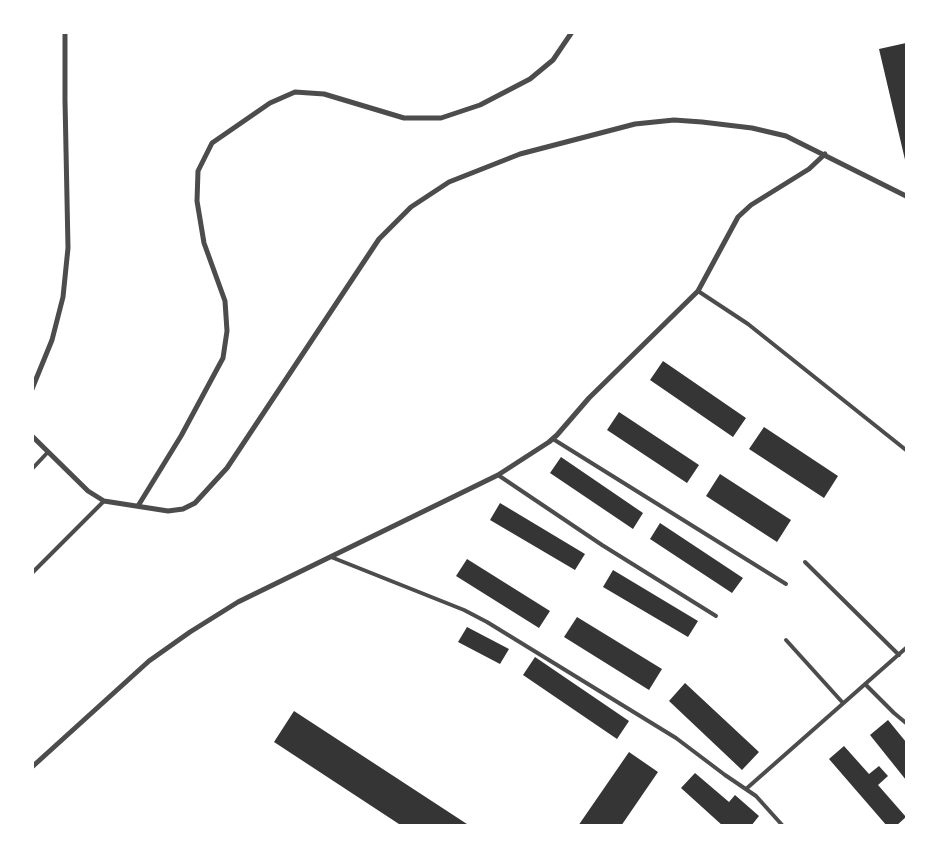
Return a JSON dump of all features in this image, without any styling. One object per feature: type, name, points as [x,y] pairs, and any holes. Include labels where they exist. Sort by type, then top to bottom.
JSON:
[{"type":"street","points":[[32,389],[52,340],[63,297],[68,248],[65,32]]},
{"type":"street","points":[[138,506],[181,436],[223,358],[227,331],[225,302],[204,243],[196,201],[198,171],[212,143],[270,103],[295,92],[324,94],[404,118],[441,118],[480,105],[530,79],[553,60],[572,32]]},
{"type":"street","points":[[32,436],[88,491],[104,501],[168,511],[183,509],[195,503],[227,468],[379,239],[411,207],[449,182],[520,154],[635,124],[674,120],[752,128],[786,136],[906,196]]},
{"type":"street","points":[[32,767],[149,661],[190,632],[238,602],[498,475],[553,439],[589,398],[698,291],[738,217],[751,205],[809,169],[825,154]]},
{"type":"lane","points":[[698,291],[748,324],[906,450]]},
{"type":"lane","points":[[553,439],[786,584]]},
{"type":"lane","points":[[32,469],[48,452]]},
{"type":"lane","points":[[498,475],[602,545],[716,616]]},
{"type":"lane","points":[[32,573],[104,501]]},
{"type":"lane","points":[[331,557],[464,610],[487,622],[676,738],[756,796],[783,826]]},
{"type":"lane","points":[[805,562],[899,655]]},
{"type":"lane","points":[[786,640],[843,703]]},
{"type":"lane","points":[[746,789],[906,648]]},
{"type":"lane","points":[[865,684],[906,723]]},
{"type":"building","points":[[906,43],[906,164],[879,49]]},
{"type":"building","points":[[663,361],[746,418],[733,437],[650,380]]},
{"type":"building","points":[[619,412],[699,465],[687,483],[607,430]]},
{"type":"building","points":[[764,427],[838,476],[824,498],[749,449]]},
{"type":"building","points":[[561,457],[643,513],[633,529],[550,473]]},
{"type":"building","points":[[720,474],[791,520],[777,542],[706,496]]},
{"type":"building","points":[[500,503],[585,554],[575,570],[490,520]]},
{"type":"building","points":[[660,523],[743,578],[732,593],[650,539]]},
{"type":"building","points":[[467,559],[550,611],[539,628],[456,576]]},
{"type":"building","points":[[613,570],[698,621],[688,637],[603,587]]},
{"type":"building","points":[[577,617],[662,669],[649,690],[564,637]]},
{"type":"building","points":[[467,627],[509,649],[500,664],[458,642]]},
{"type":"building","points":[[535,657],[629,721],[617,739],[523,675]]},
{"type":"building","points":[[685,683],[759,752],[742,770],[669,701]]},
{"type":"building","points":[[294,711],[470,826],[402,826],[274,742]]},
{"type":"building","points":[[888,720],[906,742],[906,780],[870,735]]},
{"type":"building","points":[[844,746],[869,774],[879,766],[888,776],[878,785],[906,817],[896,826],[887,826],[829,759]]},
{"type":"building","points":[[629,752],[658,772],[621,826],[578,826]]},
{"type":"building","points":[[695,773],[729,802],[735,795],[759,816],[751,826],[723,826],[681,788]]}]
